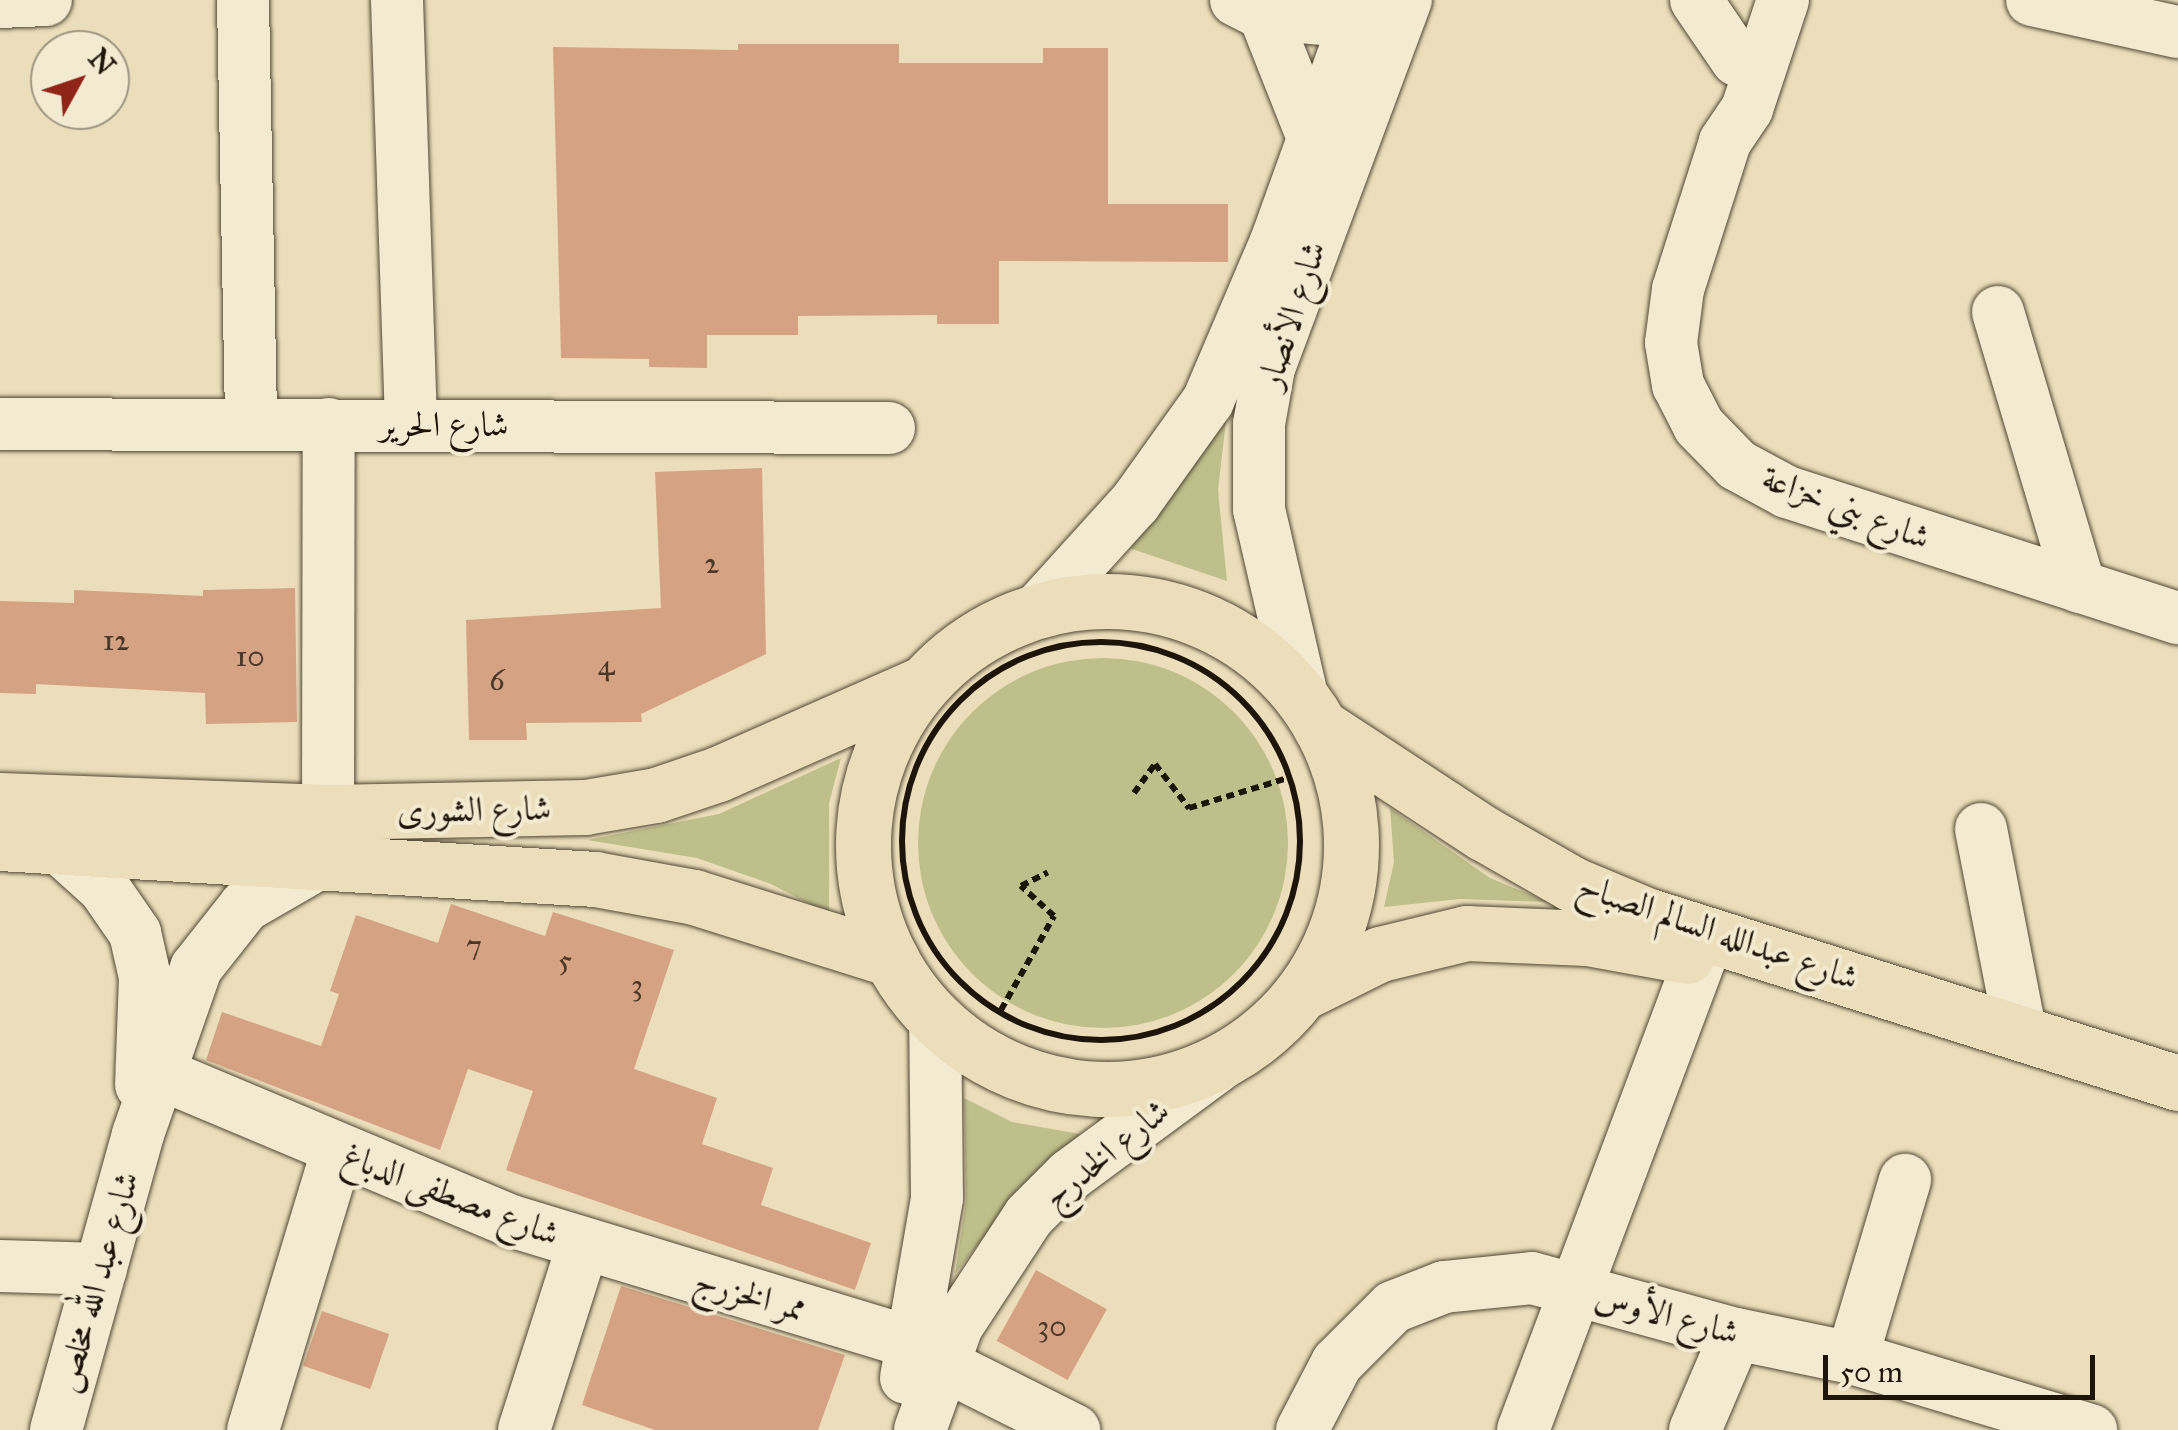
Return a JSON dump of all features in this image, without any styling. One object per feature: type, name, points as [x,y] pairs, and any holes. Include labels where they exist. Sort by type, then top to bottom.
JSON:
[{"type":"main road","points":[[1111,601],[1191,616],[1256,652],[1311,713],[1344,788],[1350,868],[1333,938],[1303,992],[1233,1055],[1158,1084],[1078,1087],[1013,1070],[936,1018],[892,959],[870,904],[865,816],[885,745],[924,683],[976,639],[1038,611],[1111,601]]},
{"type":"main road","name":"شارع الشورى","points":[[0,843],[328,835],[656,795],[770,754],[924,683]]},
{"type":"main road","name":"شارع عبدالله السالم الصباح","points":[[1311,713],[1397,780],[1572,884],[1646,915],[2020,1029],[2178,1083]]},
{"type":"main road","name":"شارع الشورى","points":[[0,800],[328,835],[595,879],[694,898],[892,959]]},
{"type":"main road","name":"شارع عبدالله السالم الصباح","points":[[1303,992],[1380,954],[1466,933],[1588,938],[1700,959],[2024,1059],[2090,1056]]},
{"type":"street","points":[[0,2],[46,0]]},
{"type":"street","points":[[243,0],[250,424]]},
{"type":"street","points":[[397,0],[411,425]]},
{"type":"street","points":[[1312,135],[1250,7],[1360,11],[1406,0]]},
{"type":"street","name":"شارع الأنصار","points":[[1311,713],[1258,509],[1259,424],[1269,368],[1406,0]]},
{"type":"street","points":[[1696,0],[1737,60]]},
{"type":"street","name":"شارع بني خزاعة","points":[[1725,142],[1725,104],[1758,0]]},
{"type":"street","name":"شارع بني خزاعة","points":[[1783,0],[1748,108],[1725,142],[1678,289],[1671,343],[1678,385],[1698,426],[1737,464],[1787,492],[2178,618]]},
{"type":"street","points":[[2032,0],[2178,32]]},
{"type":"street","name":"شارع الأنصار","points":[[1038,611],[1135,503],[1208,400],[1277,239],[1360,11]]},
{"type":"street","points":[[1998,312],[2080,587]]},
{"type":"street","name":"شارع الحرير","points":[[0,424],[889,428]]},
{"type":"street","points":[[328,835],[329,424]]},
{"type":"street","points":[[1981,829],[2020,1029]]},
{"type":"street","name":"شارع عبد الله مخلص","points":[[56,1430],[153,1070],[196,968],[245,906],[328,835]]},
{"type":"street","name":"شارع عبد الله مخلص","points":[[55,844],[104,888],[135,933],[145,978],[153,1070]]},
{"type":"street","points":[[1523,1430],[1580,1291],[1700,959]]},
{"type":"street","name":"شارع الخدرج","points":[[920,1430],[929,1354],[937,1198],[936,1018]]},
{"type":"street","name":"شارع الخدرج","points":[[890,1430],[929,1354],[1029,1216],[1070,1176],[1233,1055]]},
{"type":"street","name":"شارع مصطفى الدباغ","points":[[153,1070],[337,1152],[583,1245],[524,1430]]},
{"type":"street","points":[[253,1430],[337,1152]]},
{"type":"street","points":[[1852,1358],[1906,1180]]},
{"type":"street","name":"ممر الخزرج","points":[[583,1245],[929,1354],[1074,1430]]},
{"type":"street","points":[[0,1266],[100,1269]]},
{"type":"street","name":"شارع الأوس","points":[[1302,1430],[1337,1362],[1393,1307],[1444,1286],[1532,1278],[1736,1334],[1852,1358],[1997,1416],[2091,1430]]},
{"type":"street","points":[[1695,1430],[1736,1334]]},
{"type":"path","points":[[1114,642],[1186,661],[1252,710],[1291,776],[1302,855],[1294,892],[1280,926],[1236,992],[1167,1031],[1091,1042],[1001,1010],[954,974],[910,904],[902,830],[922,752],[969,692],[1037,648],[1114,642]]},
{"type":"path","points":[[1134,793],[1156,764],[1189,808],[1291,776]]},
{"type":"path","points":[[1001,1010],[1054,916],[1021,886],[1048,872]]},
{"type":"green space","points":[[1228,403],[1218,490],[1227,581],[1126,547]]},
{"type":"green space","points":[[1085,658],[1121,658],[1190,679],[1221,700],[1246,725],[1274,772],[1285,807],[1285,879],[1267,930],[1246,961],[1221,986],[1190,1007],[1157,1020],[1121,1028],[1085,1028],[1016,1007],[985,986],[960,961],[939,930],[926,897],[918,861],[918,825],[939,756],[960,725],[985,700],[1016,679],[1049,666]]},
{"type":"green space","points":[[841,758],[829,803],[829,914],[771,884],[697,858],[587,840],[719,814]]},
{"type":"green space","points":[[1390,808],[1490,878],[1548,902],[1460,899],[1384,907],[1394,862]]},
{"type":"green space","points":[[964,1098],[1012,1122],[1080,1134],[1032,1176],[955,1274],[966,1201]]},
{"type":"building","points":[[738,44],[899,44],[899,63],[1043,63],[1043,48],[1108,48],[1108,204],[1228,204],[1228,262],[999,261],[999,324],[937,324],[937,315],[798,316],[798,335],[707,335],[707,368],[649,367],[649,359],[561,358],[553,47],[738,50]]},
{"type":"building","points":[[762,468],[766,654],[641,714],[642,722],[526,723],[527,740],[469,740],[466,620],[661,608],[655,472]]},
{"type":"building","points":[[295,588],[297,722],[206,724],[205,693],[36,684],[36,694],[0,693],[0,601],[74,603],[74,590],[203,596],[203,590]]},
{"type":"building","points":[[451,904],[545,936],[553,912],[674,950],[634,1069],[717,1098],[702,1144],[773,1168],[761,1205],[871,1243],[855,1290],[506,1170],[533,1091],[468,1069],[440,1150],[206,1060],[222,1012],[321,1046],[339,994],[330,991],[356,915],[438,943]]},
{"type":"building","points":[[1036,1270],[1107,1309],[1068,1380],[997,1341]]},
{"type":"building","points":[[621,1286],[845,1355],[818,1430],[655,1430],[582,1405]]},
{"type":"building","points":[[322,1311],[389,1334],[370,1389],[303,1366]]}]
